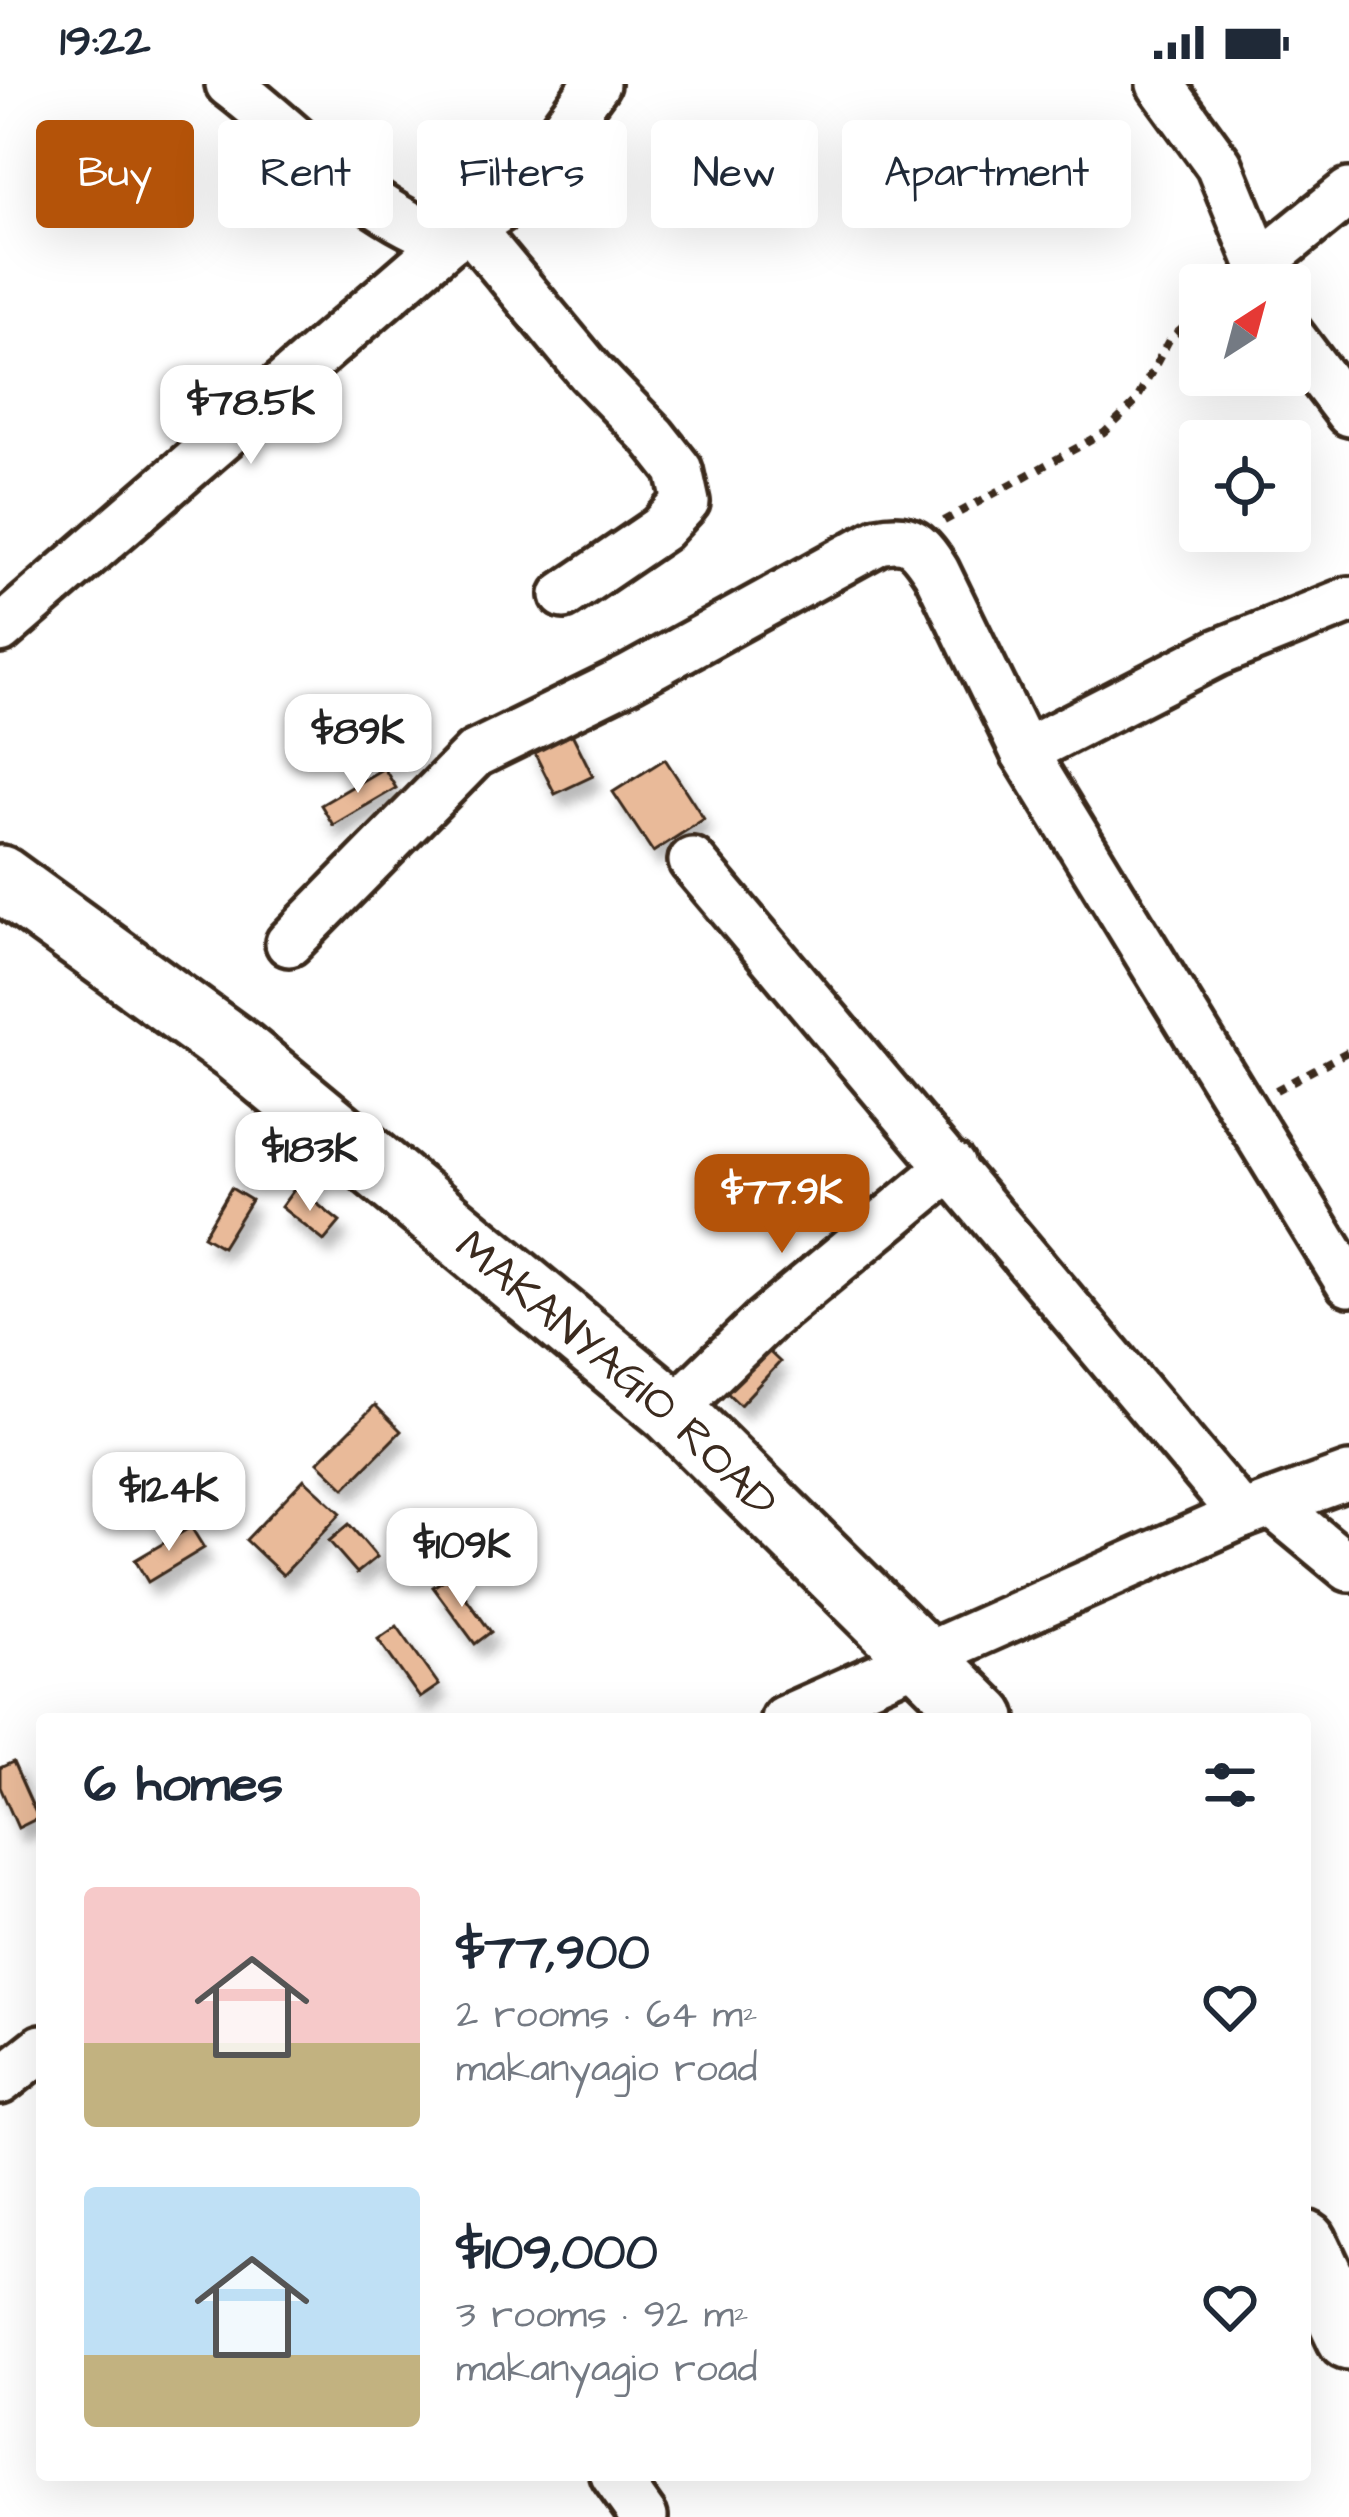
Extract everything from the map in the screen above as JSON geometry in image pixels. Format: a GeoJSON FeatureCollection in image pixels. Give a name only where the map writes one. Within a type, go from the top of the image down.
{"type":"FeatureCollection","features":[{"type":"Feature","properties":{"kind":"street"},"geometry":{"type":"LineString","coordinates":[[230,84],[421,232],[461,236],[653,436],[687,487],[686,502],[661,529],[564,595]]}},
{"type":"Feature","properties":{"kind":"street"},"geometry":{"type":"LineString","coordinates":[[0,630],[461,236],[509,203],[596,84]]}},
{"type":"Feature","properties":{"kind":"street"},"geometry":{"type":"LineString","coordinates":[[1160,84],[1219,165],[1260,264]]}},
{"type":"Feature","properties":{"kind":"street"},"geometry":{"type":"LineString","coordinates":[[1275,264],[1349,192]]}},
{"type":"Feature","properties":{"kind":"street"},"geometry":{"type":"LineString","coordinates":[[1311,363],[1349,413]]}},
{"type":"Feature","properties":{"kind":"street"},"geometry":{"type":"LineString","coordinates":[[289,943],[475,754],[630,678],[879,541],[911,539],[935,571],[1024,752],[1349,1283]]}},
{"type":"Feature","properties":{"kind":"street"},"geometry":{"type":"LineString","coordinates":[[1024,752],[1217,653],[1349,600]]}},
{"type":"Feature","properties":{"kind":"street"},"geometry":{"type":"LineString","coordinates":[[692,861],[952,1166],[1257,1509],[1349,1568]]}},
{"type":"Feature","properties":{"kind":"street","name":"MAKANYAGIO ROAD"},"geometry":{"type":"LineString","coordinates":[[0,878],[238,1051],[672,1411],[977,1713]]}},
{"type":"Feature","properties":{"kind":"street"},"geometry":{"type":"LineString","coordinates":[[672,1411],[766,1320],[952,1166]]}},
{"type":"Feature","properties":{"kind":"street"},"geometry":{"type":"LineString","coordinates":[[797,1713],[920,1654],[1257,1509],[1349,1476]]}},
{"type":"Feature","properties":{"kind":"street"},"geometry":{"type":"LineString","coordinates":[[0,2081],[36,2053]]}},
{"type":"Feature","properties":{"kind":"street"},"geometry":{"type":"LineString","coordinates":[[1311,2256],[1349,2337]]}},
{"type":"Feature","properties":{"kind":"street"},"geometry":{"type":"LineString","coordinates":[[618,2481],[644,2517]]}},
{"type":"Feature","properties":{"kind":"path"},"geometry":{"type":"LineString","coordinates":[[911,539],[1103,433],[1135,403],[1169,340],[1179,331]]}},
{"type":"Feature","properties":{"kind":"path"},"geometry":{"type":"LineString","coordinates":[[1243,1108],[1349,1051]]}},
{"type":"Feature","properties":{"kind":"building"},"geometry":{"type":"Polygon","coordinates":[[[568,726],[593,776],[555,794],[530,744],[568,726]]]}},
{"type":"Feature","properties":{"kind":"building"},"geometry":{"type":"Polygon","coordinates":[[[665,759],[704,819],[653,852],[613,792],[665,759]]]}},
{"type":"Feature","properties":{"kind":"building"},"geometry":{"type":"Polygon","coordinates":[[[384,768],[396,788],[333,825],[321,805],[384,768]]]}},
{"type":"Feature","properties":{"kind":"building"},"geometry":{"type":"Polygon","coordinates":[[[296,1187],[340,1222],[324,1241],[281,1207],[296,1187]]]}},
{"type":"Feature","properties":{"kind":"building"},"geometry":{"type":"Polygon","coordinates":[[[231,1188],[251,1200],[222,1247],[203,1236],[231,1188]]]}},
{"type":"Feature","properties":{"kind":"building"},"geometry":{"type":"Polygon","coordinates":[[[760,1343],[780,1362],[740,1405],[720,1386],[760,1343]]]}},
{"type":"Feature","properties":{"kind":"building"},"geometry":{"type":"Polygon","coordinates":[[[375,1405],[401,1431],[345,1488],[318,1462],[375,1405]]]}},
{"type":"Feature","properties":{"kind":"building"},"geometry":{"type":"Polygon","coordinates":[[[304,1479],[341,1513],[283,1575],[246,1540],[304,1479]]]}},
{"type":"Feature","properties":{"kind":"building"},"geometry":{"type":"Polygon","coordinates":[[[349,1524],[377,1557],[357,1573],[329,1541],[349,1524]]]}},
{"type":"Feature","properties":{"kind":"building"},"geometry":{"type":"Polygon","coordinates":[[[191,1527],[204,1548],[148,1582],[135,1560],[191,1527]]]}},
{"type":"Feature","properties":{"kind":"building"},"geometry":{"type":"Polygon","coordinates":[[[450,1576],[491,1632],[475,1644],[433,1587],[450,1576]]]}},
{"type":"Feature","properties":{"kind":"building"},"geometry":{"type":"Polygon","coordinates":[[[397,1626],[439,1685],[420,1698],[378,1639],[397,1626]]]}},
{"type":"Feature","properties":{"kind":"building"},"geometry":{"type":"Polygon","coordinates":[[[13,1762],[36,1814],[36,1819],[18,1828],[0,1787],[0,1768],[13,1762]]]}}]}
